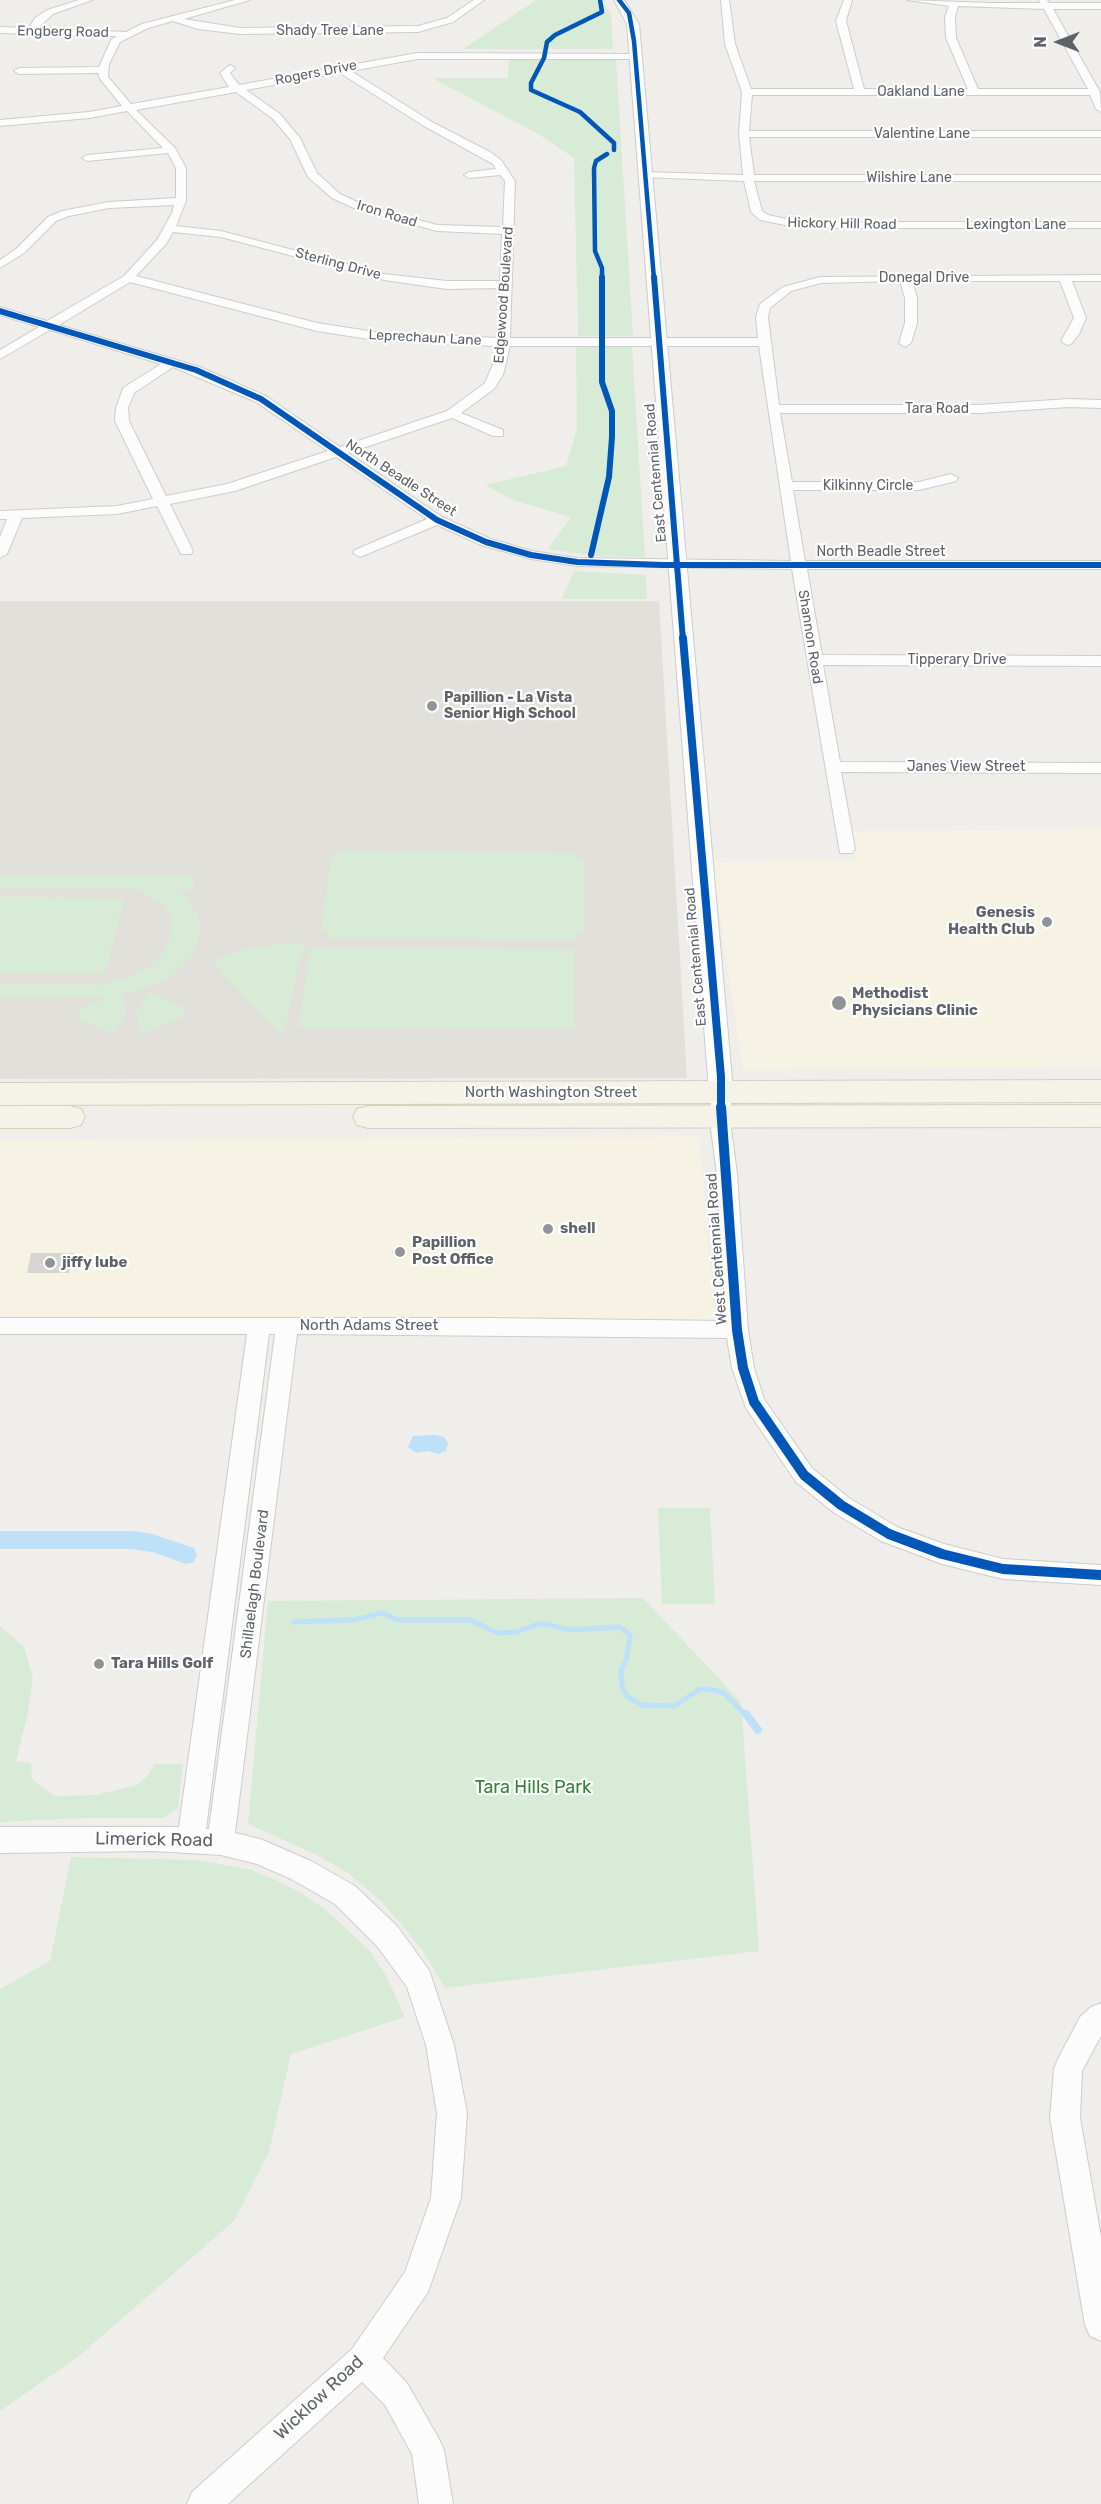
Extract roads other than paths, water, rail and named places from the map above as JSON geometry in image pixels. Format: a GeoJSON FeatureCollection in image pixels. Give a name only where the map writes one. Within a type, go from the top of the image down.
{"type":"FeatureCollection","features":[{"type":"Feature","properties":{"kind":"main road","name":"North Washington Street"},"geometry":{"type":"LineString","coordinates":[[0,1117],[722,1104],[1101,1091]]}},
{"type":"Feature","properties":{"kind":"main road","name":"North Washington Street"},"geometry":{"type":"LineString","coordinates":[[0,1094],[722,1104],[1101,1116]]}},
{"type":"Feature","properties":{"kind":"street"},"geometry":{"type":"LineString","coordinates":[[32,30],[38,20],[50,12],[88,0]]}},
{"type":"Feature","properties":{"kind":"street"},"geometry":{"type":"LineString","coordinates":[[0,355],[128,278],[147,260],[172,229],[183,188],[181,168],[171,150],[107,84],[103,70],[116,40],[125,34],[175,18],[246,0]]}},
{"type":"Feature","properties":{"kind":"street","name":"Shady Tree Lane"},"geometry":{"type":"LineString","coordinates":[[175,18],[198,26],[240,31],[410,30],[442,23],[480,0]]}},
{"type":"Feature","properties":{"kind":"street","name":"East Centennial Road"},"geometry":{"type":"LineString","coordinates":[[619,0],[633,24],[692,763],[722,1104]]}},
{"type":"Feature","properties":{"kind":"street","name":"Hickory Hill Road"},"geometry":{"type":"LineString","coordinates":[[725,0],[730,44],[747,92],[744,134],[749,178],[757,212],[764,218],[780,223],[931,226]]}},
{"type":"Feature","properties":{"kind":"street"},"geometry":{"type":"LineString","coordinates":[[849,0],[841,21],[860,92]]}},
{"type":"Feature","properties":{"kind":"street"},"geometry":{"type":"LineString","coordinates":[[911,0],[954,4],[1045,3],[1101,6]]}},
{"type":"Feature","properties":{"kind":"street"},"geometry":{"type":"LineString","coordinates":[[1045,3],[1095,92],[1101,109]]}},
{"type":"Feature","properties":{"kind":"street"},"geometry":{"type":"LineString","coordinates":[[954,4],[950,18],[951,38],[974,92]]}},
{"type":"Feature","properties":{"kind":"street","name":"Engberg Road"},"geometry":{"type":"LineString","coordinates":[[0,30],[125,34]]}},
{"type":"Feature","properties":{"kind":"street","name":"Rogers Drive"},"geometry":{"type":"LineString","coordinates":[[0,123],[65,118],[417,56],[635,56]]}},
{"type":"Feature","properties":{"kind":"street"},"geometry":{"type":"LineString","coordinates":[[230,68],[225,77],[236,89]]}},
{"type":"Feature","properties":{"kind":"street"},"geometry":{"type":"LineString","coordinates":[[341,69],[428,124],[486,154],[503,171]]}},
{"type":"Feature","properties":{"kind":"street"},"geometry":{"type":"LineString","coordinates":[[19,70],[103,70]]}},
{"type":"Feature","properties":{"kind":"street","name":"Iron Road"},"geometry":{"type":"LineString","coordinates":[[236,89],[276,116],[295,138],[312,175],[336,196],[387,216],[437,228],[507,231]]}},
{"type":"Feature","properties":{"kind":"street","name":"Oakland Lane"},"geometry":{"type":"LineString","coordinates":[[747,92],[1095,92]]}},
{"type":"Feature","properties":{"kind":"street","name":"Valentine Lane"},"geometry":{"type":"LineString","coordinates":[[744,134],[1101,134]]}},
{"type":"Feature","properties":{"kind":"street"},"geometry":{"type":"LineString","coordinates":[[87,158],[171,150]]}},
{"type":"Feature","properties":{"kind":"street"},"geometry":{"type":"LineString","coordinates":[[469,175],[503,171]]}},
{"type":"Feature","properties":{"kind":"street","name":"Edgewood Boulevard"},"geometry":{"type":"LineString","coordinates":[[0,515],[117,510],[230,488],[452,414],[481,395],[498,375],[504,342],[510,181],[503,171]]}},
{"type":"Feature","properties":{"kind":"street","name":"Wilshire Lane"},"geometry":{"type":"LineString","coordinates":[[646,178],[1101,178]]}},
{"type":"Feature","properties":{"kind":"street"},"geometry":{"type":"LineString","coordinates":[[0,265],[20,251],[52,219],[66,213],[109,205],[181,201]]}},
{"type":"Feature","properties":{"kind":"street","name":"Lexington Lane"},"geometry":{"type":"LineString","coordinates":[[931,226],[1101,225]]}},
{"type":"Feature","properties":{"kind":"street","name":"Sterling Drive"},"geometry":{"type":"LineString","coordinates":[[172,229],[221,234],[384,277],[447,285],[506,284]]}},
{"type":"Feature","properties":{"kind":"street","name":"Leprechaun Lane"},"geometry":{"type":"LineString","coordinates":[[128,278],[317,327],[375,336],[504,342],[765,342]]}},
{"type":"Feature","properties":{"kind":"street","name":"Donegal Drive"},"geometry":{"type":"LineString","coordinates":[[762,317],[764,308],[773,298],[802,284],[849,278],[1101,278]]}},
{"type":"Feature","properties":{"kind":"street"},"geometry":{"type":"LineString","coordinates":[[905,278],[911,298],[911,323],[905,344]]}},
{"type":"Feature","properties":{"kind":"street"},"geometry":{"type":"LineString","coordinates":[[1065,278],[1080,318],[1075,332],[1067,341]]}},
{"type":"Feature","properties":{"kind":"street","name":"North Beadle Street"},"geometry":{"type":"LineString","coordinates":[[0,311],[172,362],[261,399],[437,520],[486,542],[531,555],[577,562],[678,566],[1101,565]]}},
{"type":"Feature","properties":{"kind":"street","name":"Shannon Road"},"geometry":{"type":"LineString","coordinates":[[762,317],[785,486],[846,849]]}},
{"type":"Feature","properties":{"kind":"street"},"geometry":{"type":"LineString","coordinates":[[367,348],[375,336]]}},
{"type":"Feature","properties":{"kind":"street"},"geometry":{"type":"LineString","coordinates":[[172,362],[128,391],[122,408],[122,421],[186,551]]}},
{"type":"Feature","properties":{"kind":"street","name":"Tara Road"},"geometry":{"type":"LineString","coordinates":[[773,409],[979,409],[1069,403],[1101,404]]}},
{"type":"Feature","properties":{"kind":"street"},"geometry":{"type":"LineString","coordinates":[[452,414],[498,432]]}},
{"type":"Feature","properties":{"kind":"street","name":"Kilkinny Circle"},"geometry":{"type":"LineString","coordinates":[[785,486],[920,486],[951,478]]}},
{"type":"Feature","properties":{"kind":"street"},"geometry":{"type":"LineString","coordinates":[[0,554],[16,515]]}},
{"type":"Feature","properties":{"kind":"street"},"geometry":{"type":"LineString","coordinates":[[360,553],[437,520]]}},
{"type":"Feature","properties":{"kind":"street","name":"Tipperary Drive"},"geometry":{"type":"LineString","coordinates":[[814,660],[1101,661]]}},
{"type":"Feature","properties":{"kind":"street","name":"Janes View Street"},"geometry":{"type":"LineString","coordinates":[[832,767],[1101,768]]}},
{"type":"Feature","properties":{"kind":"street","name":"West Centennial Road"},"geometry":{"type":"LineString","coordinates":[[722,1104],[721,1129],[727,1174],[737,1330],[743,1368],[754,1402],[804,1475],[841,1505],[888,1534],[942,1554],[1003,1569],[1101,1575]]}},
{"type":"Feature","properties":{"kind":"street","name":"North Adams Street"},"geometry":{"type":"LineString","coordinates":[[0,1326],[737,1330]]}},
{"type":"Feature","properties":{"kind":"street","name":"Shillaelagh Boulevard"},"geometry":{"type":"LineString","coordinates":[[191,1839],[259,1326]]}},
{"type":"Feature","properties":{"kind":"street","name":"Shillaelagh Boulevard"},"geometry":{"type":"LineString","coordinates":[[221,1842],[287,1326]]}},
{"type":"Feature","properties":{"kind":"street","name":"Limerick Road"},"geometry":{"type":"LineString","coordinates":[[0,1840],[191,1839],[221,1842],[260,1852],[301,1870],[345,1895],[387,1936]]}},
{"type":"Feature","properties":{"kind":"street","name":"Wicklow Road"},"geometry":{"type":"LineString","coordinates":[[204,2504],[363,2360],[417,2281],[446,2198],[452,2113],[440,2045],[419,1980],[387,1936]]}},
{"type":"Feature","properties":{"kind":"street"},"geometry":{"type":"LineString","coordinates":[[1101,2017],[1090,2027],[1068,2069],[1065,2118],[1101,2325]]}},
{"type":"Feature","properties":{"kind":"street"},"geometry":{"type":"LineString","coordinates":[[363,2360],[396,2394],[428,2450],[436,2504]]}},
{"type":"Feature","properties":{"kind":"water"},"geometry":{"type":"Polygon","coordinates":[[[413,1436],[444,1437],[448,1443],[446,1451],[438,1454],[429,1451],[416,1453],[408,1447],[413,1436]]]}},
{"type":"Feature","properties":{"kind":"waterway"},"geometry":{"type":"LineString","coordinates":[[0,1540],[131,1540],[152,1543],[186,1555]]}},
{"type":"Feature","properties":{"kind":"waterway"},"geometry":{"type":"LineString","coordinates":[[294,1622],[353,1620],[382,1613],[398,1620],[470,1620],[498,1633],[516,1632],[541,1623],[571,1630],[620,1627],[630,1635],[627,1657],[621,1671],[622,1686],[627,1696],[642,1705],[674,1706],[700,1689],[714,1690],[724,1693],[747,1716]]}},
{"type":"Feature","properties":{"kind":"waterway"},"geometry":{"type":"LineString","coordinates":[[746,1714],[758,1730]]}},
{"type":"Feature","properties":{"kind":"place","name":"Papillion - La Vista Senior High School"},"geometry":{"type":"Point","coordinates":[432,706]}},
{"type":"Feature","properties":{"kind":"place","name":"Genesis Health Club"},"geometry":{"type":"Point","coordinates":[1047,922]}},
{"type":"Feature","properties":{"kind":"place","name":"Methodist Physicians Clinic"},"geometry":{"type":"Point","coordinates":[839,1003]}},
{"type":"Feature","properties":{"kind":"place","name":"shell"},"geometry":{"type":"Point","coordinates":[548,1229]}},
{"type":"Feature","properties":{"kind":"place","name":"Papillion Post Office"},"geometry":{"type":"Point","coordinates":[400,1252]}},
{"type":"Feature","properties":{"kind":"place","name":"jiffy lube"},"geometry":{"type":"Point","coordinates":[50,1263]}},
{"type":"Feature","properties":{"kind":"place","name":"Tara Hills Golf"},"geometry":{"type":"Point","coordinates":[99,1664]}},
{"type":"Feature","properties":{"kind":"park label","name":"Tara Hills Park"},"geometry":{"type":"Point","coordinates":[533,1788]}}]}
